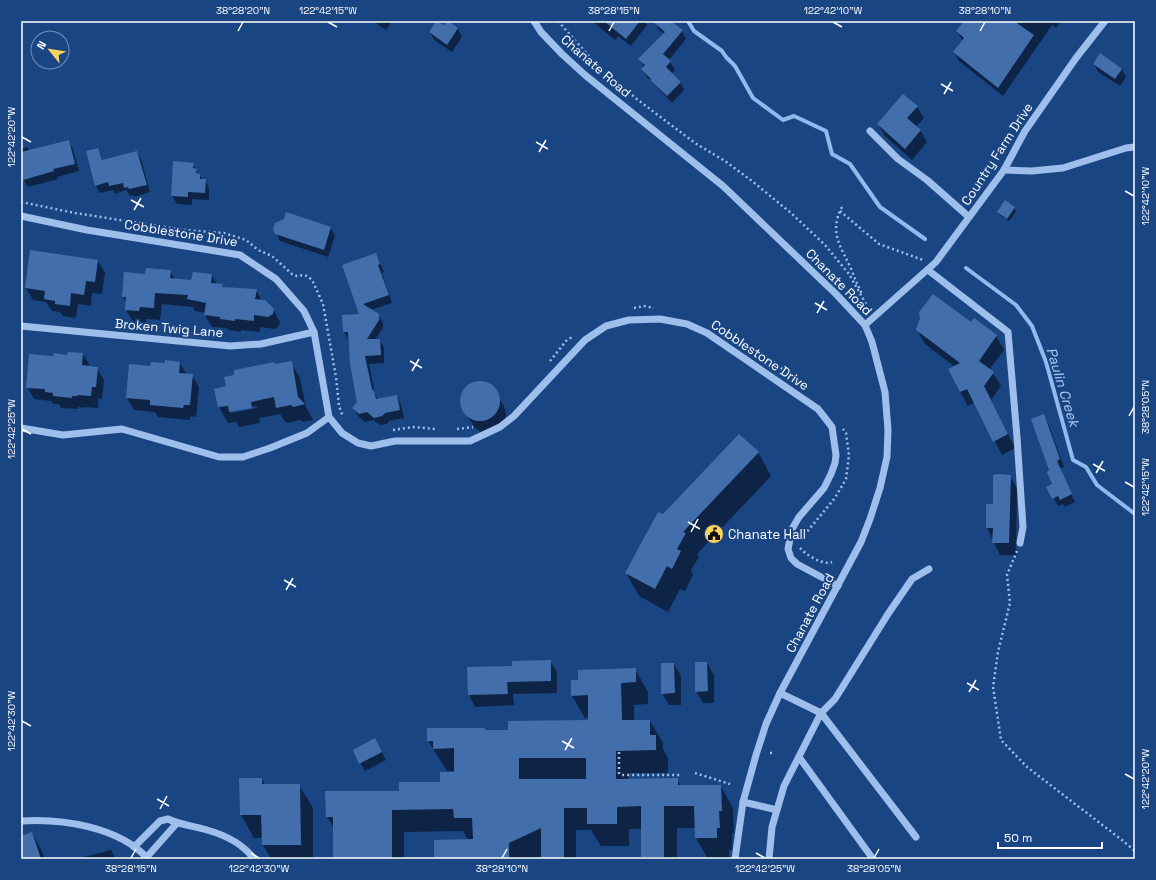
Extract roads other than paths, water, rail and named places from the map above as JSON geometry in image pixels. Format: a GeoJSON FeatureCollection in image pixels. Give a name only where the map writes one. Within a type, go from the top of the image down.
{"type":"FeatureCollection","features":[{"type":"Feature","properties":{"kind":"street","name":"Chanate Road"},"geometry":{"type":"LineString","coordinates":[[534,21],[541,32],[585,75],[723,186],[836,294],[865,325],[872,342],[885,392],[888,430],[887,457],[880,488],[861,542],[780,693],[766,724],[743,802],[735,859]]}},
{"type":"Feature","properties":{"kind":"street","name":"Country Farm Drive"},"geometry":{"type":"LineString","coordinates":[[865,325],[936,262],[1004,170],[1025,131],[1076,58],[1105,21]]}},
{"type":"Feature","properties":{"kind":"street"},"geometry":{"type":"LineString","coordinates":[[870,131],[898,159],[927,180],[969,217]]}},
{"type":"Feature","properties":{"kind":"street"},"geometry":{"type":"LineString","coordinates":[[1004,170],[1032,171],[1063,168],[1126,148],[1135,147]]}},
{"type":"Feature","properties":{"kind":"street","name":"Cobblestone Drive"},"geometry":{"type":"LineString","coordinates":[[21,216],[87,230],[240,255],[276,278],[304,311],[314,332],[329,417],[342,433],[358,443],[371,446],[395,441],[470,441],[500,427],[514,416],[585,340],[606,326],[629,320],[660,319],[687,324],[707,333],[812,404],[818,409],[832,427],[836,455],[835,463],[824,488],[799,517],[792,529],[788,549],[791,558],[797,564],[838,586]]}},
{"type":"Feature","properties":{"kind":"street"},"geometry":{"type":"LineString","coordinates":[[928,270],[1008,332],[1023,527],[1020,543]]}},
{"type":"Feature","properties":{"kind":"street","name":"Broken Twig Lane"},"geometry":{"type":"LineString","coordinates":[[21,326],[230,346],[260,344],[314,332]]}},
{"type":"Feature","properties":{"kind":"street"},"geometry":{"type":"LineString","coordinates":[[21,428],[63,436],[122,428],[219,456],[243,457],[307,433],[329,417]]}},
{"type":"Feature","properties":{"kind":"street"},"geometry":{"type":"LineString","coordinates":[[769,859],[772,827],[784,786],[821,713],[835,699],[888,614],[912,579],[929,569]]}},
{"type":"Feature","properties":{"kind":"street"},"geometry":{"type":"LineString","coordinates":[[780,693],[821,713],[916,837]]}},
{"type":"Feature","properties":{"kind":"street"},"geometry":{"type":"LineString","coordinates":[[798,757],[873,859]]}},
{"type":"Feature","properties":{"kind":"street"},"geometry":{"type":"LineString","coordinates":[[743,802],[777,810]]}},
{"type":"Feature","properties":{"kind":"street"},"geometry":{"type":"LineString","coordinates":[[134,847],[160,821],[168,819],[177,823],[222,835],[238,844],[250,853],[254,859]]}},
{"type":"Feature","properties":{"kind":"street"},"geometry":{"type":"LineString","coordinates":[[21,821],[40,820],[70,823],[102,831],[129,843],[147,858],[177,823]]}},
{"type":"Feature","properties":{"kind":"waterway","name":"Paulin Creek"},"geometry":{"type":"LineString","coordinates":[[688,21],[694,31],[722,51],[735,66],[753,98],[783,120],[794,116],[826,131],[832,154],[850,164],[880,207],[925,239]]}},
{"type":"Feature","properties":{"kind":"waterway","name":"Paulin Creek"},"geometry":{"type":"LineString","coordinates":[[966,268],[1016,305],[1032,326],[1046,362],[1073,460],[1086,467],[1097,485],[1135,514]]}},
{"type":"Feature","properties":{"kind":"place","name":"Chanate Hall"},"geometry":{"type":"Point","coordinates":[714,534]}}]}
